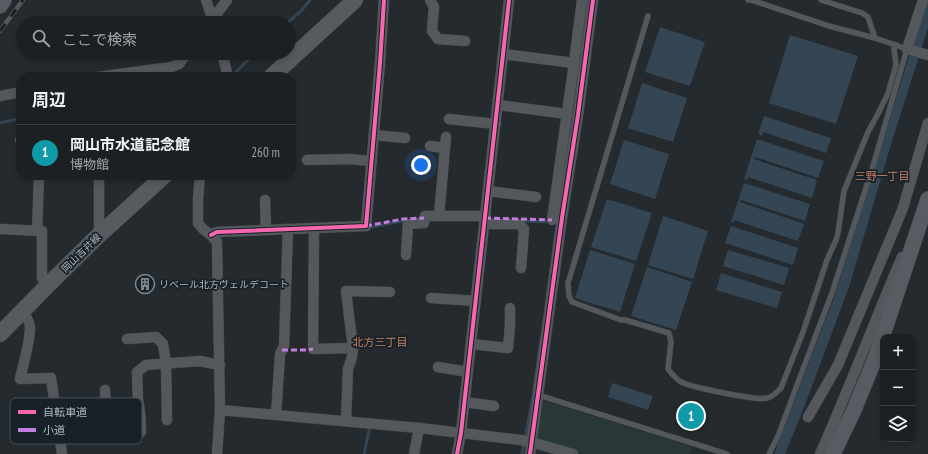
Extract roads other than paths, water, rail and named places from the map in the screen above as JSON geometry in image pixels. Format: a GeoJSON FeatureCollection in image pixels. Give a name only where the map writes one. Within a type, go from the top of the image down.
{"type":"FeatureCollection","features":[{"type":"Feature","properties":{"kind":"main road"},"geometry":{"type":"LineString","coordinates":[[296,54],[355,0]]}},
{"type":"Feature","properties":{"kind":"main road"},"geometry":{"type":"LineString","coordinates":[[276,72],[290,60]]}},
{"type":"Feature","properties":{"kind":"main road","name":"岡山吉井線"},"geometry":{"type":"LineString","coordinates":[[0,334],[99,235],[159,180]]}},
{"type":"Feature","properties":{"kind":"street"},"geometry":{"type":"LineString","coordinates":[[0,6],[4,0]]}},
{"type":"Feature","properties":{"kind":"street"},"geometry":{"type":"LineString","coordinates":[[206,0],[210,16]]}},
{"type":"Feature","properties":{"kind":"street"},"geometry":{"type":"LineString","coordinates":[[216,16],[227,0]]}},
{"type":"Feature","properties":{"kind":"street"},"geometry":{"type":"LineString","coordinates":[[211,235],[217,232],[314,230],[366,226],[384,0]]}},
{"type":"Feature","properties":{"kind":"street"},"geometry":{"type":"LineString","coordinates":[[430,0],[434,7],[432,31],[438,39],[465,41]]}},
{"type":"Feature","properties":{"kind":"street"},"geometry":{"type":"LineString","coordinates":[[457,454],[461,436],[509,0]]}},
{"type":"Feature","properties":{"kind":"street"},"geometry":{"type":"LineString","coordinates":[[530,454],[527,441],[538,395],[560,197],[567,114],[582,0]]}},
{"type":"Feature","properties":{"kind":"street"},"geometry":{"type":"LineString","coordinates":[[552,220],[560,197],[578,115],[593,0]]}},
{"type":"Feature","properties":{"kind":"street"},"geometry":{"type":"LineString","coordinates":[[923,0],[908,49],[924,54]]}},
{"type":"Feature","properties":{"kind":"street"},"geometry":{"type":"LineString","coordinates":[[503,54],[574,63]]}},
{"type":"Feature","properties":{"kind":"street"},"geometry":{"type":"LineString","coordinates":[[132,72],[172,66],[179,64],[182,60]]}},
{"type":"Feature","properties":{"kind":"street"},"geometry":{"type":"LineString","coordinates":[[224,60],[227,72]]}},
{"type":"Feature","properties":{"kind":"street"},"geometry":{"type":"LineString","coordinates":[[0,96],[16,93]]}},
{"type":"Feature","properties":{"kind":"street"},"geometry":{"type":"LineString","coordinates":[[498,105],[567,114]]}},
{"type":"Feature","properties":{"kind":"street"},"geometry":{"type":"LineString","coordinates":[[449,119],[496,124]]}},
{"type":"Feature","properties":{"kind":"street"},"geometry":{"type":"LineString","coordinates":[[808,418],[838,365],[900,215],[928,123]]}},
{"type":"Feature","properties":{"kind":"street"},"geometry":{"type":"LineString","coordinates":[[374,135],[405,138]]}},
{"type":"Feature","properties":{"kind":"street"},"geometry":{"type":"LineString","coordinates":[[430,146],[445,143],[439,216]]}},
{"type":"Feature","properties":{"kind":"street"},"geometry":{"type":"LineString","coordinates":[[307,160],[348,159],[372,162]]}},
{"type":"Feature","properties":{"kind":"street"},"geometry":{"type":"LineString","coordinates":[[37,231],[39,180]]}},
{"type":"Feature","properties":{"kind":"street"},"geometry":{"type":"LineString","coordinates":[[98,180],[99,235]]}},
{"type":"Feature","properties":{"kind":"street"},"geometry":{"type":"LineString","coordinates":[[200,180],[198,223],[217,242],[220,410],[216,454]]}},
{"type":"Feature","properties":{"kind":"street"},"geometry":{"type":"LineString","coordinates":[[488,191],[536,197]]}},
{"type":"Feature","properties":{"kind":"street"},"geometry":{"type":"LineString","coordinates":[[833,454],[854,410],[876,356],[928,199]]}},
{"type":"Feature","properties":{"kind":"street"},"geometry":{"type":"LineString","coordinates":[[265,200],[266,230]]}},
{"type":"Feature","properties":{"kind":"street"},"geometry":{"type":"LineString","coordinates":[[406,256],[408,224],[424,223],[424,216],[485,220],[519,224],[524,229],[521,268]]}},
{"type":"Feature","properties":{"kind":"street"},"geometry":{"type":"LineString","coordinates":[[0,229],[42,232],[42,278],[48,285]]}},
{"type":"Feature","properties":{"kind":"street"},"geometry":{"type":"LineString","coordinates":[[314,230],[313,349],[353,348]]}},
{"type":"Feature","properties":{"kind":"street"},"geometry":{"type":"LineString","coordinates":[[276,414],[280,354],[284,346],[288,231]]}},
{"type":"Feature","properties":{"kind":"street"},"geometry":{"type":"LineString","coordinates":[[820,454],[839,412],[905,250],[912,247]]}},
{"type":"Feature","properties":{"kind":"street"},"geometry":{"type":"LineString","coordinates":[[346,421],[348,369],[353,348],[346,291],[390,292]]}},
{"type":"Feature","properties":{"kind":"street"},"geometry":{"type":"LineString","coordinates":[[431,298],[476,301]]}},
{"type":"Feature","properties":{"kind":"street"},"geometry":{"type":"LineString","coordinates":[[471,344],[508,348],[510,308]]}},
{"type":"Feature","properties":{"kind":"street"},"geometry":{"type":"LineString","coordinates":[[23,310],[28,318],[30,327],[20,379],[51,378],[54,398]]}},
{"type":"Feature","properties":{"kind":"street"},"geometry":{"type":"LineString","coordinates":[[127,339],[156,337],[163,344],[166,363],[167,420]]}},
{"type":"Feature","properties":{"kind":"street"},"geometry":{"type":"LineString","coordinates":[[138,398],[138,372],[146,365],[200,361],[220,365]]}},
{"type":"Feature","properties":{"kind":"street"},"geometry":{"type":"LineString","coordinates":[[438,367],[468,372]]}},
{"type":"Feature","properties":{"kind":"street"},"geometry":{"type":"LineString","coordinates":[[105,390],[106,398]]}},
{"type":"Feature","properties":{"kind":"street"},"geometry":{"type":"LineString","coordinates":[[464,402],[494,406]]}},
{"type":"Feature","properties":{"kind":"street"},"geometry":{"type":"LineString","coordinates":[[220,410],[346,421],[461,436],[527,441],[572,454]]}},
{"type":"Feature","properties":{"kind":"street"},"geometry":{"type":"LineString","coordinates":[[414,454],[419,430]]}},
{"type":"Feature","properties":{"kind":"street"},"geometry":{"type":"LineString","coordinates":[[61,444],[62,454]]}},
{"type":"Feature","properties":{"kind":"lane"},"geometry":{"type":"LineString","coordinates":[[748,0],[908,49],[873,166],[832,293],[778,436],[769,454]]}},
{"type":"Feature","properties":{"kind":"lane"},"geometry":{"type":"LineString","coordinates":[[820,0],[862,13],[868,17],[875,38]]}},
{"type":"Feature","properties":{"kind":"lane"},"geometry":{"type":"LineString","coordinates":[[648,16],[568,283],[569,296],[572,302],[621,320],[669,333],[671,342],[668,370],[680,382],[756,398],[765,399],[771,397],[781,388],[803,332],[827,260],[836,240],[844,191],[868,132],[888,93],[896,65],[894,49],[896,45]]}},
{"type":"Feature","properties":{"kind":"lane"},"geometry":{"type":"LineString","coordinates":[[538,395],[727,454]]}},
{"type":"Feature","properties":{"kind":"water"},"geometry":{"type":"Polygon","coordinates":[[[928,0],[928,28],[892,141],[849,287],[785,454],[774,454],[835,295],[928,0]]]}},
{"type":"Feature","properties":{"kind":"water"},"geometry":{"type":"Polygon","coordinates":[[[660,27],[705,42],[690,86],[645,72],[660,27]]]}},
{"type":"Feature","properties":{"kind":"water"},"geometry":{"type":"Polygon","coordinates":[[[790,35],[858,56],[836,124],[769,103],[790,35]]]}},
{"type":"Feature","properties":{"kind":"water"},"geometry":{"type":"Polygon","coordinates":[[[642,83],[687,98],[673,142],[628,128],[642,83]]]}},
{"type":"Feature","properties":{"kind":"water"},"geometry":{"type":"Polygon","coordinates":[[[764,116],[831,138],[826,153],[763,132],[762,136],[758,134],[764,116]]]}},
{"type":"Feature","properties":{"kind":"water"},"geometry":{"type":"Polygon","coordinates":[[[757,139],[824,161],[818,178],[755,157],[754,159],[817,180],[812,198],[748,177],[747,180],[744,179],[757,139]]]}},
{"type":"Feature","properties":{"kind":"water"},"geometry":{"type":"Polygon","coordinates":[[[624,140],[669,154],[655,199],[610,184],[624,140]]]}},
{"type":"Feature","properties":{"kind":"water"},"geometry":{"type":"Polygon","coordinates":[[[744,183],[810,204],[805,221],[741,200],[740,202],[804,224],[798,241],[734,220],[733,223],[731,222],[744,183]]]}},
{"type":"Feature","properties":{"kind":"water"},"geometry":{"type":"Polygon","coordinates":[[[607,199],[652,213],[636,261],[591,247],[607,199]]]}},
{"type":"Feature","properties":{"kind":"water"},"geometry":{"type":"Polygon","coordinates":[[[663,216],[708,231],[693,279],[648,265],[663,216]]]}},
{"type":"Feature","properties":{"kind":"water"},"geometry":{"type":"Polygon","coordinates":[[[731,226],[798,248],[793,265],[725,243],[731,226]]]}},
{"type":"Feature","properties":{"kind":"water"},"geometry":{"type":"Polygon","coordinates":[[[590,250],[635,264],[620,312],[575,298],[590,250]]]}},
{"type":"Feature","properties":{"kind":"water"},"geometry":{"type":"Polygon","coordinates":[[[728,250],[789,268],[784,285],[723,266],[728,250]]]}},
{"type":"Feature","properties":{"kind":"water"},"geometry":{"type":"Polygon","coordinates":[[[647,267],[692,282],[676,330],[631,316],[647,267]]]}},
{"type":"Feature","properties":{"kind":"water"},"geometry":{"type":"Polygon","coordinates":[[[721,273],[782,292],[777,308],[716,290],[721,273]]]}},
{"type":"Feature","properties":{"kind":"water"},"geometry":{"type":"Polygon","coordinates":[[[612,383],[653,396],[648,410],[608,397],[612,383]]]}},
{"type":"Feature","properties":{"kind":"waterway"},"geometry":{"type":"LineString","coordinates":[[295,16],[310,0]]}},
{"type":"Feature","properties":{"kind":"waterway"},"geometry":{"type":"LineString","coordinates":[[562,188],[588,0]]}},
{"type":"Feature","properties":{"kind":"waterway"},"geometry":{"type":"LineString","coordinates":[[236,72],[248,60]]}},
{"type":"Feature","properties":{"kind":"waterway"},"geometry":{"type":"LineString","coordinates":[[0,123],[16,119]]}},
{"type":"Feature","properties":{"kind":"waterway"},"geometry":{"type":"LineString","coordinates":[[367,228],[407,220]]}},
{"type":"Feature","properties":{"kind":"waterway"},"geometry":{"type":"LineString","coordinates":[[521,221],[551,222]]}},
{"type":"Feature","properties":{"kind":"waterway"},"geometry":{"type":"LineString","coordinates":[[522,454],[533,396],[541,339]]}},
{"type":"Feature","properties":{"kind":"waterway"},"geometry":{"type":"LineString","coordinates":[[364,454],[371,426]]}},
{"type":"Feature","properties":{"kind":"railway"},"geometry":{"type":"LineString","coordinates":[[0,31],[23,0]]}},
{"type":"Feature","properties":{"kind":"place","name":"リベール北方ヴェルデコート"},"geometry":{"type":"Point","coordinates":[145,284]}},
{"type":"Feature","properties":{"kind":"place","name":"岡山市水道記念館"},"geometry":{"type":"Point","coordinates":[691,416]}},
{"type":"Feature","properties":{"kind":"district","name":"三野一丁目"},"geometry":{"type":"Point","coordinates":[882,176]}},
{"type":"Feature","properties":{"kind":"district","name":"北方三丁目"},"geometry":{"type":"Point","coordinates":[380,342]}}]}
